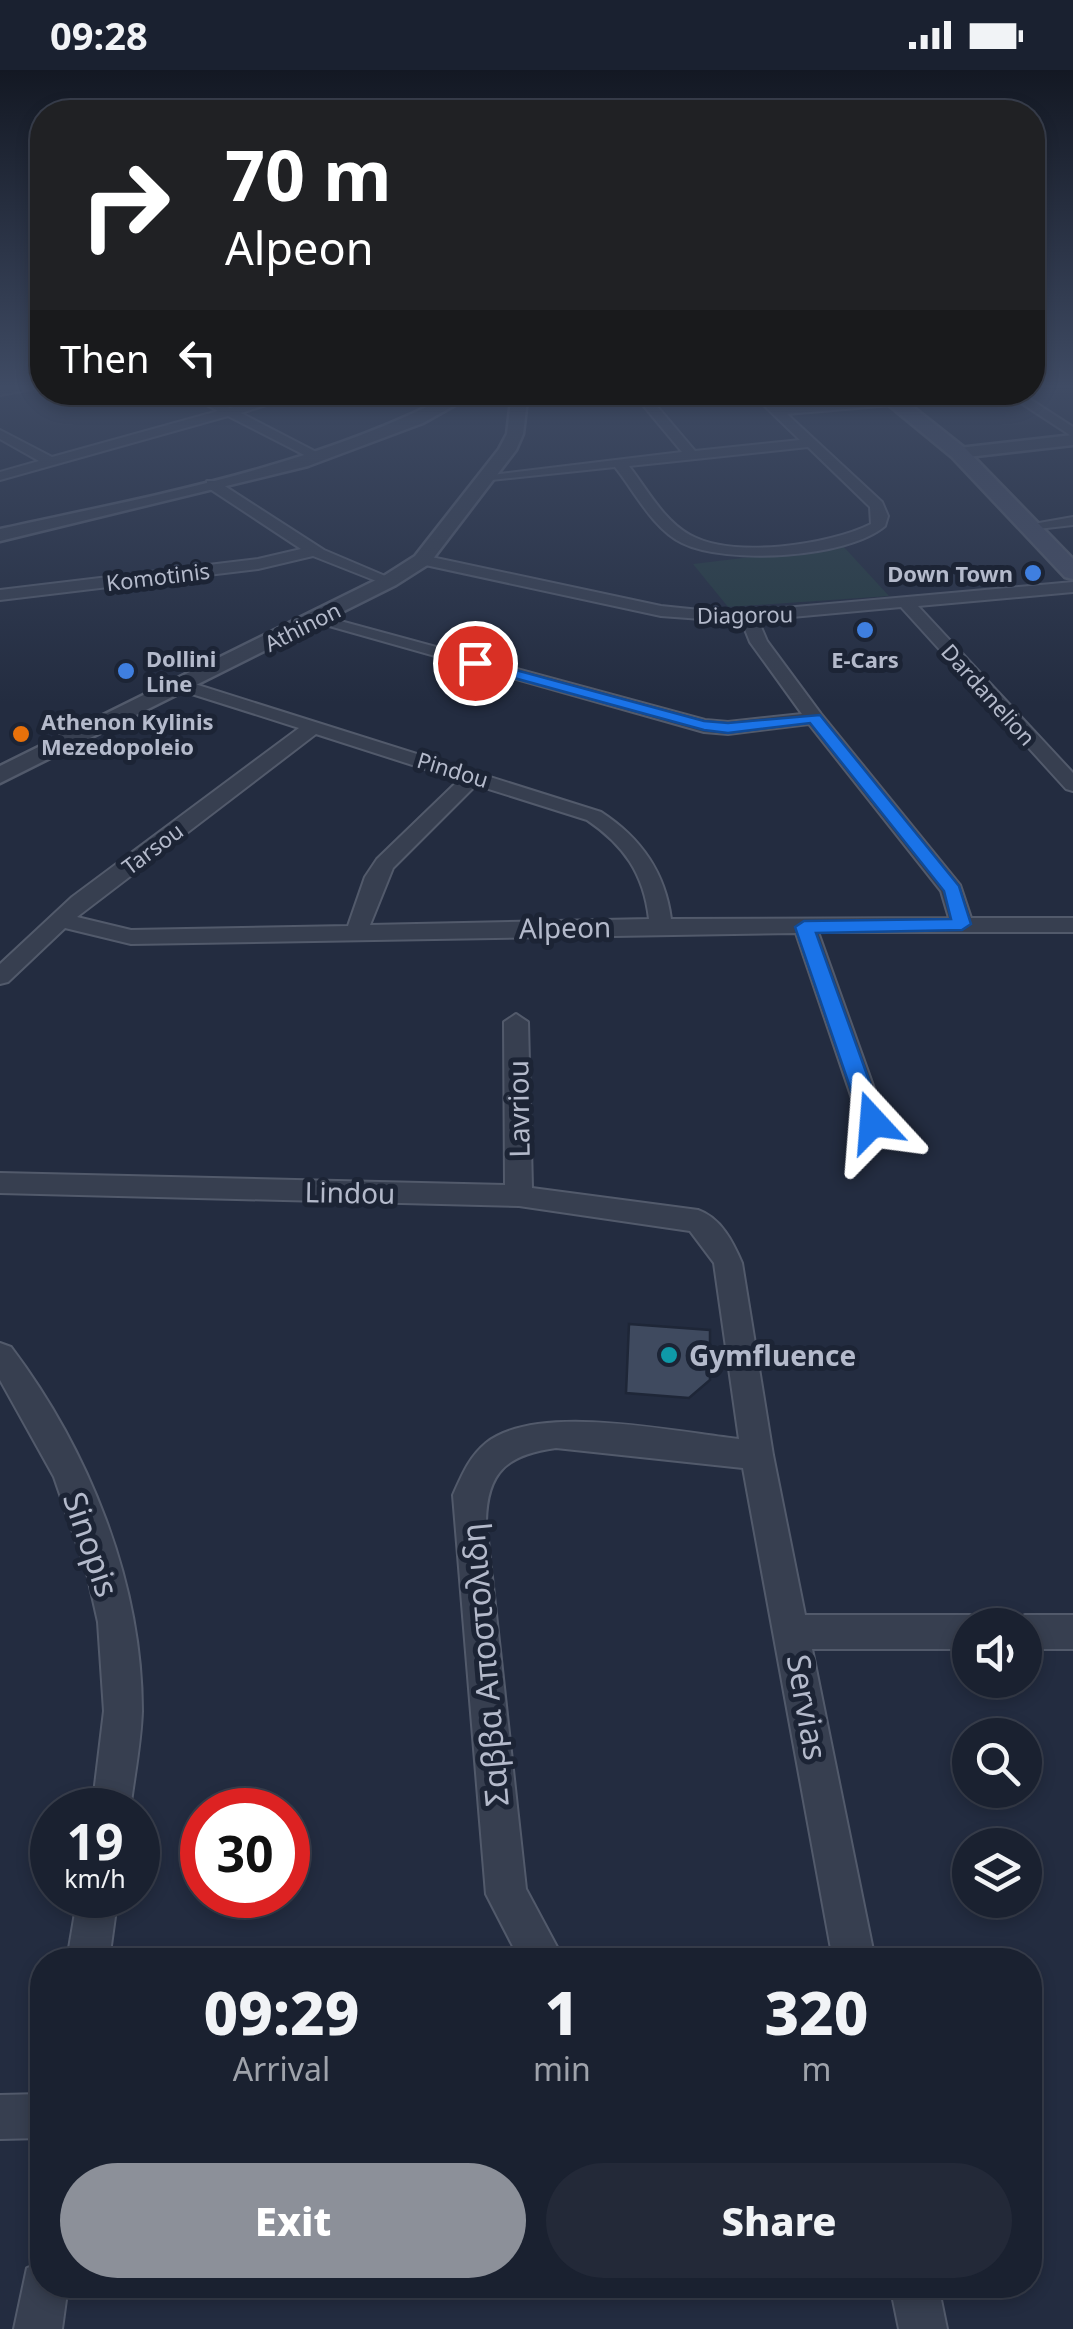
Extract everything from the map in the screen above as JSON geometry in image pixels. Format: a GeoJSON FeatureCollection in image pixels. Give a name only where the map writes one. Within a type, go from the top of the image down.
{"type":"FeatureCollection","features":[{"type":"Feature","properties":{"kind":"main road"},"geometry":{"type":"LineString","coordinates":[[996,491],[1073,572]]}},
{"type":"Feature","properties":{"kind":"street"},"geometry":{"type":"LineString","coordinates":[[0,535],[181,491]]}},
{"type":"Feature","properties":{"kind":"street"},"geometry":{"type":"LineString","coordinates":[[223,491],[315,551],[356,572],[389,581]]}},
{"type":"Feature","properties":{"kind":"street","name":"Athinon"},"geometry":{"type":"LineString","coordinates":[[0,776],[389,581],[422,560],[478,491]]}},
{"type":"Feature","properties":{"kind":"street"},"geometry":{"type":"LineString","coordinates":[[643,491],[678,533],[706,547],[748,551],[851,538],[878,526],[881,516],[877,505],[862,491]]}},
{"type":"Feature","properties":{"kind":"street"},"geometry":{"type":"LineString","coordinates":[[1029,526],[1073,521]]}},
{"type":"Feature","properties":{"kind":"street","name":"Komotinis"},"geometry":{"type":"LineString","coordinates":[[0,596],[258,564],[315,551]]}},
{"type":"Feature","properties":{"kind":"street","name":"Diagorou"},"geometry":{"type":"LineString","coordinates":[[422,560],[661,611],[749,618],[1073,588]]}},
{"type":"Feature","properties":{"kind":"street","name":"Dardanelion"},"geometry":{"type":"LineString","coordinates":[[906,603],[1073,786]]}},
{"type":"Feature","properties":{"kind":"street"},"geometry":{"type":"LineString","coordinates":[[749,618],[758,642],[814,718],[952,890],[962,924]]}},
{"type":"Feature","properties":{"kind":"street"},"geometry":{"type":"LineString","coordinates":[[316,620],[704,726],[728,728],[814,718]]}},
{"type":"Feature","properties":{"kind":"street","name":"Pindou"},"geometry":{"type":"LineString","coordinates":[[182,685],[579,810],[614,829],[650,870],[661,926]]}},
{"type":"Feature","properties":{"kind":"street","name":"Tarsou"},"geometry":{"type":"LineString","coordinates":[[0,977],[60,920],[311,728]]}},
{"type":"Feature","properties":{"kind":"street"},"geometry":{"type":"LineString","coordinates":[[358,931],[376,876],[385,864],[475,775]]}},
{"type":"Feature","properties":{"kind":"street","name":"Alpeon"},"geometry":{"type":"LineString","coordinates":[[60,920],[131,936],[661,926],[1073,925]]}},
{"type":"Feature","properties":{"kind":"street"},"geometry":{"type":"LineString","coordinates":[[804,927],[873,1122]]}},
{"type":"Feature","properties":{"kind":"street","name":"Lavriou"},"geometry":{"type":"LineString","coordinates":[[516,1022],[520,1196]]}},
{"type":"Feature","properties":{"kind":"street","name":"Lindou"},"geometry":{"type":"LineString","coordinates":[[0,1183],[520,1196],[698,1221]]}},
{"type":"Feature","properties":{"kind":"street","name":"Servias"},"geometry":{"type":"LineString","coordinates":[[698,1221],[718,1243],[728,1263],[757,1454],[852,1948]]}},
{"type":"Feature","properties":{"kind":"street","name":"Sinopis"},"geometry":{"type":"LineString","coordinates":[[0,1356],[30,1396],[56,1445],[113,1598],[124,1710],[114,1788]]}},
{"type":"Feature","properties":{"kind":"street","name":"Σαββα Αποστολιδη"},"geometry":{"type":"LineString","coordinates":[[536,1948],[506,1894],[476,1606],[470,1495],[482,1470],[500,1451],[523,1439],[556,1434],[757,1454]]}},
{"type":"Feature","properties":{"kind":"street"},"geometry":{"type":"LineString","coordinates":[[794,1632],[952,1632]]}},
{"type":"Feature","properties":{"kind":"street"},"geometry":{"type":"LineString","coordinates":[[1042,1632],[1073,1632]]}},
{"type":"Feature","properties":{"kind":"street"},"geometry":{"type":"LineString","coordinates":[[90,1948],[94,1918]]}},
{"type":"Feature","properties":{"kind":"street"},"geometry":{"type":"LineString","coordinates":[[0,2116],[30,2116]]}},
{"type":"Feature","properties":{"kind":"street"},"geometry":{"type":"LineString","coordinates":[[38,2329],[42,2298]]}},
{"type":"Feature","properties":{"kind":"street"},"geometry":{"type":"LineString","coordinates":[[916,2298],[922,2329]]}},
{"type":"Feature","properties":{"kind":"green space"},"geometry":{"type":"Polygon","coordinates":[[[843,546],[889,596],[728,607],[693,564],[843,546]]]}},
{"type":"Feature","properties":{"kind":"building","name":"Gymfluence"},"geometry":{"type":"Polygon","coordinates":[[[629,1324],[710,1330],[710,1380],[689,1398],[626,1393],[629,1324]]]}},
{"type":"Feature","properties":{"kind":"place","name":"Down Town"},"geometry":{"type":"Point","coordinates":[1033,573]}},
{"type":"Feature","properties":{"kind":"place","name":"E-Cars"},"geometry":{"type":"Point","coordinates":[865,630]}},
{"type":"Feature","properties":{"kind":"place","name":"Dollini Line"},"geometry":{"type":"Point","coordinates":[126,671]}},
{"type":"Feature","properties":{"kind":"place","name":"Athenon Kylinis Mezedopoleio"},"geometry":{"type":"Point","coordinates":[21,734]}},
{"type":"Feature","properties":{"kind":"place","name":"Gymfluence"},"geometry":{"type":"Point","coordinates":[669,1355]}},
{"type":"Feature","properties":{"kind":"route"},"geometry":{"type":"LineString","coordinates":[[475,663],[704,726],[728,728],[814,718],[926,853],[952,890],[962,924],[804,927],[873,1122]]}}]}
